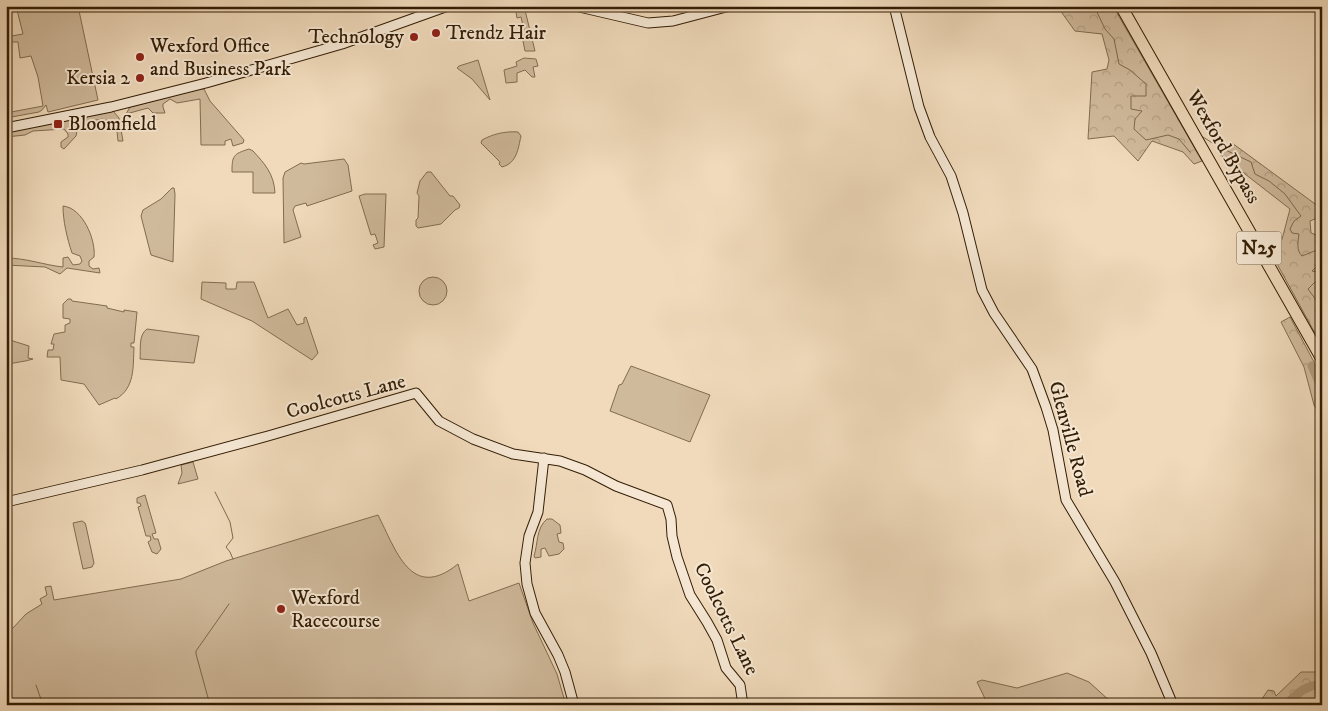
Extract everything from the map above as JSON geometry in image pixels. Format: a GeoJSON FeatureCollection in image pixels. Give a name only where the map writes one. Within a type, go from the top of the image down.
{"type":"FeatureCollection","features":[{"type":"Feature","properties":{"kind":"highway","name":"Wexford Bypass"},"geometry":{"type":"LineString","coordinates":[[1121,6],[1322,359]]}},
{"type":"Feature","properties":{"kind":"street"},"geometry":{"type":"LineString","coordinates":[[6,128],[111,107],[206,83],[342,44],[448,6]]}},
{"type":"Feature","properties":{"kind":"street"},"geometry":{"type":"LineString","coordinates":[[575,6],[648,23],[661,23],[681,19],[730,6]]}},
{"type":"Feature","properties":{"kind":"street","name":"Glenville Road"},"geometry":{"type":"LineString","coordinates":[[894,6],[919,107],[930,137],[952,176],[982,290],[995,316],[1032,369],[1053,430],[1066,500],[1115,582],[1151,653],[1173,705]]}},
{"type":"Feature","properties":{"kind":"street","name":"Coolcotts Lane"},"geometry":{"type":"LineString","coordinates":[[6,502],[142,470],[268,436],[416,392],[439,421],[473,440],[513,454],[560,460],[616,486],[667,505],[677,557],[690,595],[717,640],[726,668],[740,685],[743,705]]}},
{"type":"Feature","properties":{"kind":"street"},"geometry":{"type":"LineString","coordinates":[[544,458],[538,512],[529,536],[525,563],[527,584],[535,614],[558,655],[565,672],[574,705]]}},
{"type":"Feature","properties":{"kind":"green space"},"geometry":{"type":"Polygon","coordinates":[[[16,6],[78,6],[98,100],[48,112],[46,105],[39,112],[6,118],[6,113],[43,106],[38,77],[31,56],[20,58],[18,42],[11,42],[11,39],[6,39],[6,37],[23,34],[16,6]]]}},
{"type":"Feature","properties":{"kind":"green space"},"geometry":{"type":"Polygon","coordinates":[[[515,6],[524,6],[535,51],[525,51],[522,36],[525,35],[521,17],[517,18],[515,6]]]}},
{"type":"Feature","properties":{"kind":"green space"},"geometry":{"type":"Polygon","coordinates":[[[1057,6],[1113,6],[1202,161],[1194,164],[1183,152],[1152,141],[1138,161],[1114,136],[1088,139],[1092,72],[1107,69],[1109,60],[1102,34],[1075,31],[1057,6]]]}},
{"type":"Feature","properties":{"kind":"green space"},"geometry":{"type":"Polygon","coordinates":[[[524,58],[536,59],[538,66],[533,67],[535,77],[532,77],[525,70],[517,73],[517,82],[506,83],[504,70],[517,66],[516,62],[524,58]]]}},
{"type":"Feature","properties":{"kind":"green space"},"geometry":{"type":"Polygon","coordinates":[[[478,60],[490,100],[472,79],[457,68],[478,60]]]}},
{"type":"Feature","properties":{"kind":"green space"},"geometry":{"type":"Polygon","coordinates":[[[204,89],[210,101],[244,140],[243,143],[233,146],[231,139],[225,141],[225,145],[201,145],[200,99],[177,103],[170,99],[163,104],[165,113],[153,113],[148,108],[126,114],[130,107],[204,89]]]}},
{"type":"Feature","properties":{"kind":"green space"},"geometry":{"type":"Polygon","coordinates":[[[113,111],[119,118],[123,141],[118,141],[117,131],[109,125],[107,120],[84,122],[88,116],[113,111]]]}},
{"type":"Feature","properties":{"kind":"green space"},"geometry":{"type":"Polygon","coordinates":[[[73,119],[78,126],[76,136],[64,149],[61,147],[61,142],[68,137],[68,134],[64,129],[33,131],[25,135],[6,137],[6,132],[73,119]]]}},
{"type":"Feature","properties":{"kind":"green space"},"geometry":{"type":"Polygon","coordinates":[[[518,132],[521,136],[516,155],[511,162],[502,167],[499,164],[500,162],[481,143],[482,140],[495,135],[518,132]]]}},
{"type":"Feature","properties":{"kind":"green space"},"geometry":{"type":"Polygon","coordinates":[[[1232,143],[1322,209],[1322,216],[1310,221],[1311,233],[1322,237],[1322,346],[1276,262],[1290,209],[1218,153],[1232,143]]]}},
{"type":"Feature","properties":{"kind":"green space"},"geometry":{"type":"Polygon","coordinates":[[[249,149],[253,151],[268,170],[273,180],[275,193],[253,193],[253,172],[232,172],[234,156],[249,149]]]}},
{"type":"Feature","properties":{"kind":"green space"},"geometry":{"type":"Polygon","coordinates":[[[344,159],[348,165],[352,191],[307,206],[306,203],[295,206],[293,210],[301,237],[284,243],[283,178],[285,172],[301,163],[344,159]]]}},
{"type":"Feature","properties":{"kind":"green space"},"geometry":{"type":"Polygon","coordinates":[[[427,172],[431,172],[450,196],[453,196],[460,205],[441,224],[418,228],[416,226],[419,196],[417,193],[420,181],[427,172]]]}},
{"type":"Feature","properties":{"kind":"green space"},"geometry":{"type":"Polygon","coordinates":[[[174,188],[175,194],[173,262],[151,255],[141,216],[143,210],[161,199],[174,188]]]}},
{"type":"Feature","properties":{"kind":"green space"},"geometry":{"type":"Polygon","coordinates":[[[365,194],[386,194],[384,247],[375,249],[373,245],[378,243],[375,234],[371,235],[359,196],[365,194]]]}},
{"type":"Feature","properties":{"kind":"green space"},"geometry":{"type":"Polygon","coordinates":[[[63,206],[77,212],[87,226],[94,250],[94,257],[89,261],[89,266],[93,269],[99,268],[100,273],[67,268],[60,274],[45,267],[6,265],[6,258],[63,267],[63,258],[68,257],[73,265],[80,264],[82,261],[80,256],[72,253],[70,247],[63,206]]]}},
{"type":"Feature","properties":{"kind":"green space"},"geometry":{"type":"Polygon","coordinates":[[[433,277],[443,281],[447,291],[443,301],[433,305],[423,301],[419,291],[423,281],[433,277]]]}},
{"type":"Feature","properties":{"kind":"green space"},"geometry":{"type":"Polygon","coordinates":[[[202,282],[226,283],[226,289],[236,289],[237,282],[254,282],[268,318],[288,309],[297,325],[304,323],[304,318],[306,317],[318,353],[312,360],[252,321],[201,299],[202,282]]]}},
{"type":"Feature","properties":{"kind":"green space"},"geometry":{"type":"Polygon","coordinates":[[[68,299],[107,306],[107,308],[124,312],[124,310],[137,312],[134,343],[131,343],[131,347],[134,347],[132,376],[127,389],[116,399],[99,405],[84,384],[61,380],[60,357],[47,357],[48,350],[53,350],[54,344],[51,344],[54,334],[65,332],[65,325],[70,323],[70,319],[63,318],[63,304],[68,299]]]}},
{"type":"Feature","properties":{"kind":"green space"},"geometry":{"type":"Polygon","coordinates":[[[1290,317],[1322,377],[1322,419],[1314,405],[1304,367],[1281,322],[1290,317]]]}},
{"type":"Feature","properties":{"kind":"green space"},"geometry":{"type":"Polygon","coordinates":[[[147,329],[199,336],[194,363],[140,359],[141,339],[147,329]]]}},
{"type":"Feature","properties":{"kind":"green space"},"geometry":{"type":"Polygon","coordinates":[[[6,335],[13,341],[29,346],[28,358],[33,359],[6,365],[6,335]]]}},
{"type":"Feature","properties":{"kind":"green space"},"geometry":{"type":"Polygon","coordinates":[[[631,366],[710,395],[690,442],[610,411],[619,385],[622,384],[631,366]]]}},
{"type":"Feature","properties":{"kind":"green space"},"geometry":{"type":"Polygon","coordinates":[[[193,462],[198,479],[178,484],[182,473],[181,465],[193,462]]]}},
{"type":"Feature","properties":{"kind":"green space"},"geometry":{"type":"Polygon","coordinates":[[[145,495],[156,533],[152,534],[154,539],[158,539],[161,549],[157,554],[152,552],[148,542],[151,540],[150,536],[146,536],[138,507],[141,506],[140,503],[137,503],[137,498],[145,495]]]}},
{"type":"Feature","properties":{"kind":"green space","name":"Wexford Racecourse"},"geometry":{"type":"Polygon","coordinates":[[[378,515],[399,556],[407,567],[417,574],[428,577],[442,574],[458,564],[469,601],[519,583],[533,623],[557,674],[566,705],[6,705],[6,625],[10,625],[12,629],[26,614],[42,604],[40,599],[47,595],[45,587],[51,586],[54,600],[181,579],[226,561],[378,515]]]}},
{"type":"Feature","properties":{"kind":"green space"},"geometry":{"type":"Polygon","coordinates":[[[547,519],[552,519],[560,525],[561,533],[557,534],[559,542],[563,543],[564,549],[559,554],[549,556],[545,548],[541,549],[541,557],[535,558],[539,531],[547,519]]]}},
{"type":"Feature","properties":{"kind":"green space"},"geometry":{"type":"Polygon","coordinates":[[[82,521],[86,526],[94,563],[92,567],[83,569],[73,523],[82,521]]]}},
{"type":"Feature","properties":{"kind":"green space"},"geometry":{"type":"Polygon","coordinates":[[[1322,669],[1322,705],[1258,705],[1268,690],[1274,691],[1276,696],[1301,672],[1315,672],[1322,669]]]}},
{"type":"Feature","properties":{"kind":"green space"},"geometry":{"type":"Polygon","coordinates":[[[1067,673],[1089,682],[1111,702],[1110,705],[988,705],[977,682],[982,680],[1017,688],[1067,673]]]}},
{"type":"Feature","properties":{"kind":"waterway"},"geometry":{"type":"LineString","coordinates":[[1096,6],[1095,8],[1105,29],[1114,39],[1119,64],[1130,70],[1146,84],[1146,96],[1131,96],[1131,109],[1142,111],[1135,119],[1134,129],[1146,140],[1168,135],[1179,139],[1190,152]]}},
{"type":"Feature","properties":{"kind":"waterway"},"geometry":{"type":"LineString","coordinates":[[1203,137],[1217,146],[1251,162],[1255,174],[1269,181],[1285,194],[1301,216],[1294,221],[1290,229],[1292,233],[1299,234],[1298,249],[1302,256],[1322,248]]}},
{"type":"Feature","properties":{"kind":"waterway"},"geometry":{"type":"LineString","coordinates":[[1322,261],[1312,271],[1322,273]]}},
{"type":"Feature","properties":{"kind":"waterway"},"geometry":{"type":"LineString","coordinates":[[1322,283],[1315,282],[1308,289],[1322,308]]}},
{"type":"Feature","properties":{"kind":"waterway"},"geometry":{"type":"LineString","coordinates":[[1319,335],[1322,327]]}},
{"type":"Feature","properties":{"kind":"waterway"},"geometry":{"type":"LineString","coordinates":[[1312,366],[1322,389]]}},
{"type":"Feature","properties":{"kind":"waterway"},"geometry":{"type":"LineString","coordinates":[[215,492],[230,522],[233,538],[226,547],[233,559]]}},
{"type":"Feature","properties":{"kind":"waterway"},"geometry":{"type":"LineString","coordinates":[[210,705],[196,651],[229,604]]}},
{"type":"Feature","properties":{"kind":"waterway"},"geometry":{"type":"LineString","coordinates":[[36,685],[43,705]]}},
{"type":"Feature","properties":{"kind":"waterway"},"geometry":{"type":"LineString","coordinates":[[1286,705],[1306,688],[1322,685]]}},
{"type":"Feature","properties":{"kind":"place","name":"Trendz Hair"},"geometry":{"type":"Point","coordinates":[436,33]}},
{"type":"Feature","properties":{"kind":"place","name":"Technology"},"geometry":{"type":"Point","coordinates":[414,37]}},
{"type":"Feature","properties":{"kind":"place","name":"Wexford Office and Business Park"},"geometry":{"type":"Point","coordinates":[140,57]}},
{"type":"Feature","properties":{"kind":"place","name":"Kersia 2"},"geometry":{"type":"Point","coordinates":[140,78]}},
{"type":"Feature","properties":{"kind":"place","name":"Bloomfield"},"geometry":{"type":"Point","coordinates":[58,124]}},
{"type":"Feature","properties":{"kind":"place","name":"Wexford Racecourse"},"geometry":{"type":"Point","coordinates":[281,609]}}]}
